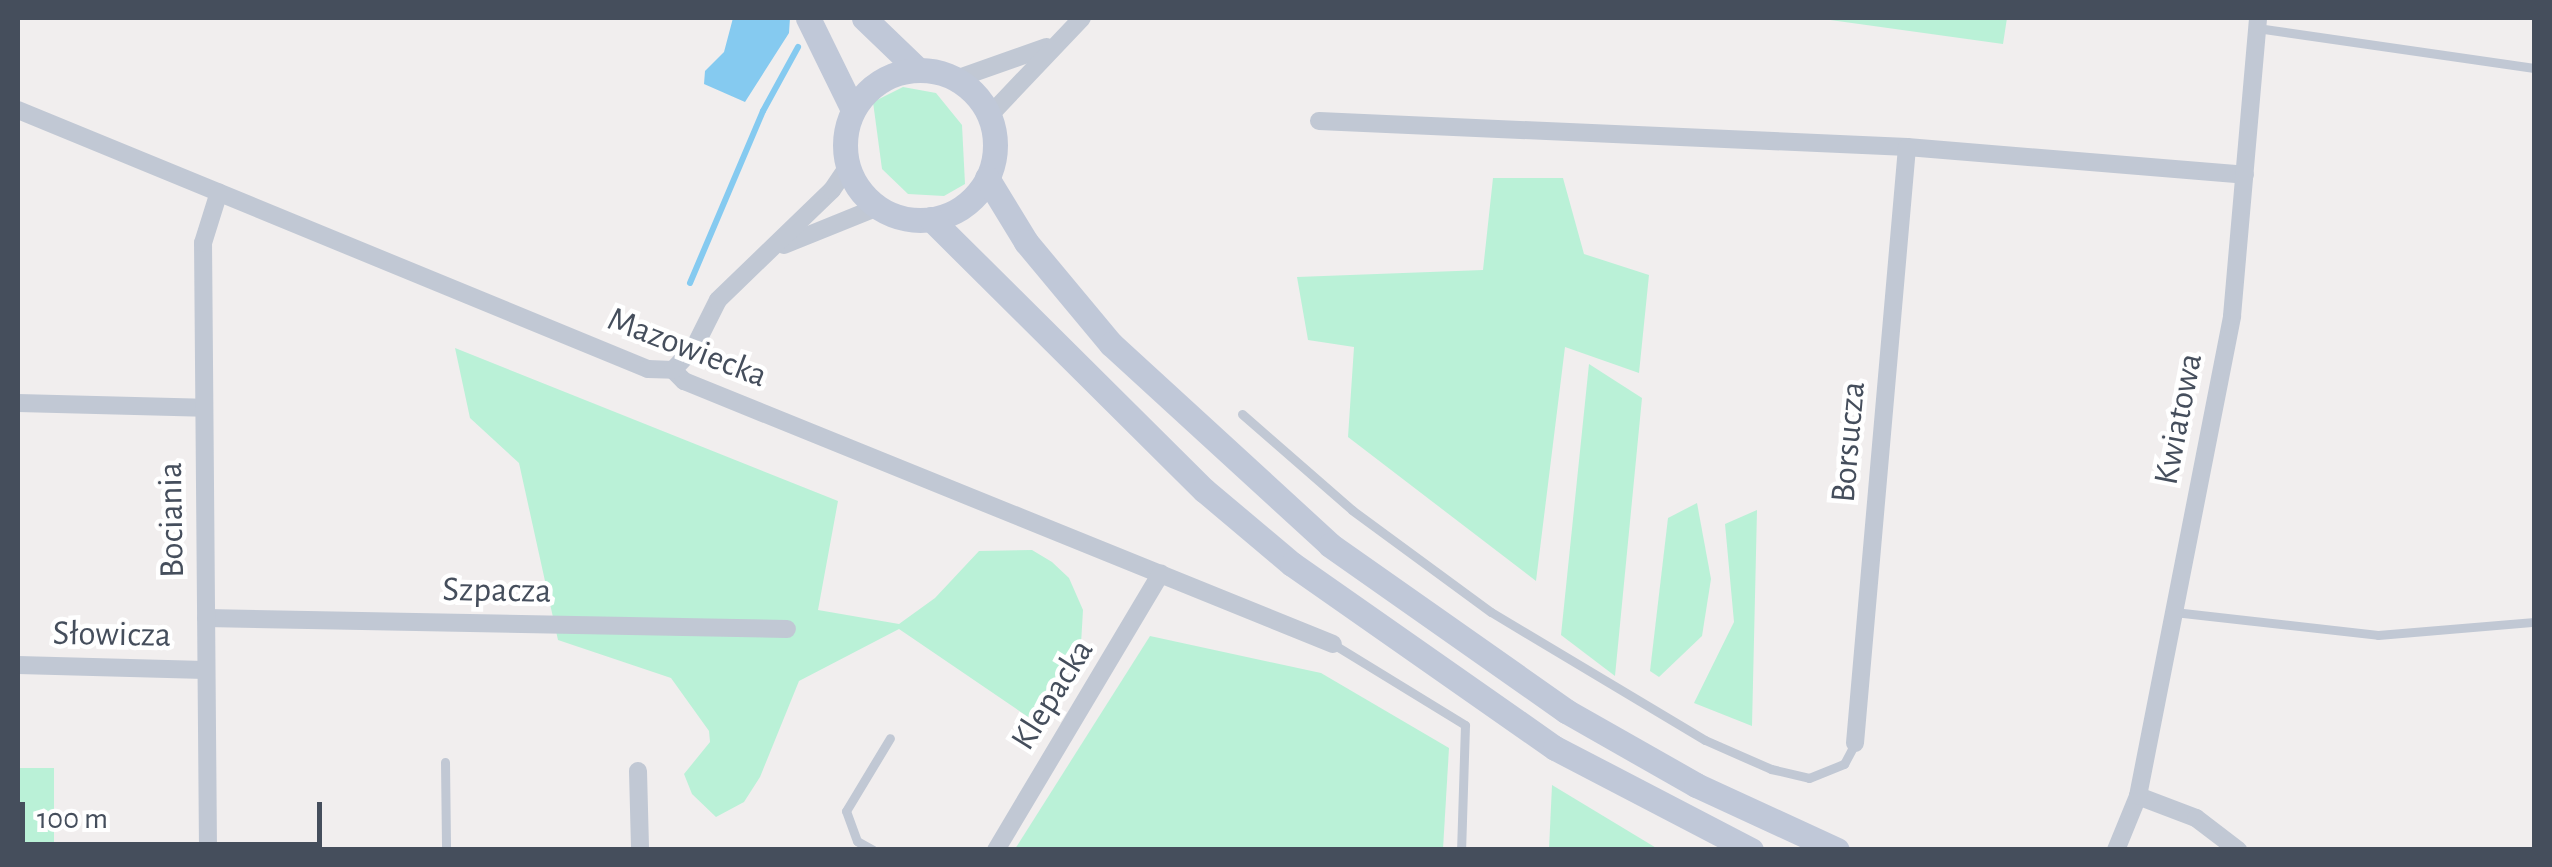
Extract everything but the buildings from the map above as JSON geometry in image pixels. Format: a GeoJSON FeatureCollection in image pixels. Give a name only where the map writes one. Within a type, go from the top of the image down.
{"type":"FeatureCollection","features":[{"type":"Feature","properties":{"kind":"main road"},"geometry":{"type":"LineString","coordinates":[[808,18],[853,110]]}},
{"type":"Feature","properties":{"kind":"main road"},"geometry":{"type":"LineString","coordinates":[[864,18],[918,70]]}},
{"type":"Feature","properties":{"kind":"main road"},"geometry":{"type":"LineString","coordinates":[[931,219],[964,205],[987,178],[994,147],[989,116],[956,79],[918,70],[887,77],[853,110],[845,137],[848,166],[878,207],[931,219],[1204,490],[1292,564],[1556,748],[1752,850]]}},
{"type":"Feature","properties":{"kind":"main road"},"geometry":{"type":"LineString","coordinates":[[987,178],[1026,242],[1111,344],[1330,545],[1566,712],[1696,784],[1837,850]]}},
{"type":"Feature","properties":{"kind":"street"},"geometry":{"type":"LineString","coordinates":[[989,116],[1082,18]]}},
{"type":"Feature","properties":{"kind":"street","name":"Kwiatowa"},"geometry":{"type":"LineString","coordinates":[[2116,850],[2129,827],[2138,796],[2232,316],[2257,23]]}},
{"type":"Feature","properties":{"kind":"street"},"geometry":{"type":"LineString","coordinates":[[956,79],[1057,43]]}},
{"type":"Feature","properties":{"kind":"street","name":"Mazowiecka"},"geometry":{"type":"LineString","coordinates":[[18,110],[648,370],[672,370],[684,381],[1333,644]]}},
{"type":"Feature","properties":{"kind":"street"},"geometry":{"type":"LineString","coordinates":[[1320,121],[1907,147],[2245,175]]}},
{"type":"Feature","properties":{"kind":"street","name":"Borsucza"},"geometry":{"type":"LineString","coordinates":[[1855,743],[1907,147]]}},
{"type":"Feature","properties":{"kind":"street"},"geometry":{"type":"LineString","coordinates":[[672,370],[695,346],[718,300],[770,252],[848,166]]}},
{"type":"Feature","properties":{"kind":"street","name":"Bociania"},"geometry":{"type":"LineString","coordinates":[[208,850],[203,243],[218,192]]}},
{"type":"Feature","properties":{"kind":"street"},"geometry":{"type":"LineString","coordinates":[[770,252],[878,207]]}},
{"type":"Feature","properties":{"kind":"street"},"geometry":{"type":"LineString","coordinates":[[18,404],[203,408]]}},
{"type":"Feature","properties":{"kind":"street","name":"Klepacka"},"geometry":{"type":"LineString","coordinates":[[996,850],[1162,573]]}},
{"type":"Feature","properties":{"kind":"street","name":"Szpacza"},"geometry":{"type":"LineString","coordinates":[[206,618],[787,629]]}},
{"type":"Feature","properties":{"kind":"street","name":"Słowicza"},"geometry":{"type":"LineString","coordinates":[[18,665],[206,670]]}},
{"type":"Feature","properties":{"kind":"street"},"geometry":{"type":"LineString","coordinates":[[638,771],[640,850]]}},
{"type":"Feature","properties":{"kind":"street"},"geometry":{"type":"LineString","coordinates":[[2138,796],[2196,818],[2238,850]]}},
{"type":"Feature","properties":{"kind":"street","name":"Kwiatowa"},"geometry":{"type":"LineString","coordinates":[[2129,827],[2130,850]]}},
{"type":"Feature","properties":{"kind":"lane"},"geometry":{"type":"LineString","coordinates":[[2257,23],[2534,68]]}},
{"type":"Feature","properties":{"kind":"lane"},"geometry":{"type":"LineString","coordinates":[[1242,414],[1352,510],[1475,601],[1560,659],[1705,740],[1771,770],[1809,778],[1844,764],[1855,743]]}},
{"type":"Feature","properties":{"kind":"lane"},"geometry":{"type":"LineString","coordinates":[[2174,612],[2378,634],[2534,622]]}},
{"type":"Feature","properties":{"kind":"lane"},"geometry":{"type":"LineString","coordinates":[[1333,644],[1464,725],[1460,850]]}},
{"type":"Feature","properties":{"kind":"lane"},"geometry":{"type":"LineString","coordinates":[[873,850],[857,841],[846,810],[890,738]]}},
{"type":"Feature","properties":{"kind":"lane"},"geometry":{"type":"LineString","coordinates":[[445,762],[446,850]]}},
{"type":"Feature","properties":{"kind":"green space"},"geometry":{"type":"Polygon","coordinates":[[[1816,18],[2007,18],[2003,44],[1816,18]]]}},
{"type":"Feature","properties":{"kind":"green space"},"geometry":{"type":"Polygon","coordinates":[[[903,87],[936,93],[962,125],[965,184],[944,196],[908,194],[882,169],[873,102],[903,87]]]}},
{"type":"Feature","properties":{"kind":"green space"},"geometry":{"type":"Polygon","coordinates":[[[1493,178],[1563,178],[1584,254],[1649,275],[1639,373],[1565,347],[1536,581],[1348,437],[1354,347],[1308,340],[1297,277],[1483,270],[1493,178]]]}},
{"type":"Feature","properties":{"kind":"green space"},"geometry":{"type":"Polygon","coordinates":[[[455,348],[838,501],[818,610],[899,624],[935,598],[979,551],[1032,550],[1052,562],[1069,578],[1083,610],[1081,644],[1040,725],[899,629],[799,681],[760,777],[744,802],[716,817],[692,794],[684,774],[710,742],[709,731],[671,678],[558,640],[519,463],[470,418],[455,348]]]}},
{"type":"Feature","properties":{"kind":"green space"},"geometry":{"type":"Polygon","coordinates":[[[1589,364],[1642,398],[1615,676],[1561,635],[1589,364]]]}},
{"type":"Feature","properties":{"kind":"green space"},"geometry":{"type":"Polygon","coordinates":[[[1697,503],[1711,579],[1702,636],[1659,677],[1650,671],[1668,518],[1697,503]]]}},
{"type":"Feature","properties":{"kind":"green space"},"geometry":{"type":"Polygon","coordinates":[[[1757,510],[1752,726],[1694,703],[1734,622],[1725,524],[1757,510]]]}},
{"type":"Feature","properties":{"kind":"green space"},"geometry":{"type":"Polygon","coordinates":[[[1150,636],[1321,673],[1449,748],[1443,849],[1015,849],[1150,636]]]}},
{"type":"Feature","properties":{"kind":"green space"},"geometry":{"type":"Polygon","coordinates":[[[18,768],[54,768],[54,849],[18,849],[18,768]]]}},
{"type":"Feature","properties":{"kind":"green space"},"geometry":{"type":"Polygon","coordinates":[[[1552,785],[1658,849],[1549,849],[1552,785]]]}},
{"type":"Feature","properties":{"kind":"water"},"geometry":{"type":"Polygon","coordinates":[[[733,18],[790,18],[789,33],[745,102],[704,84],[705,71],[724,52],[733,18]]]}},
{"type":"Feature","properties":{"kind":"waterway"},"geometry":{"type":"LineString","coordinates":[[690,283],[763,111],[798,47]]}}]}
